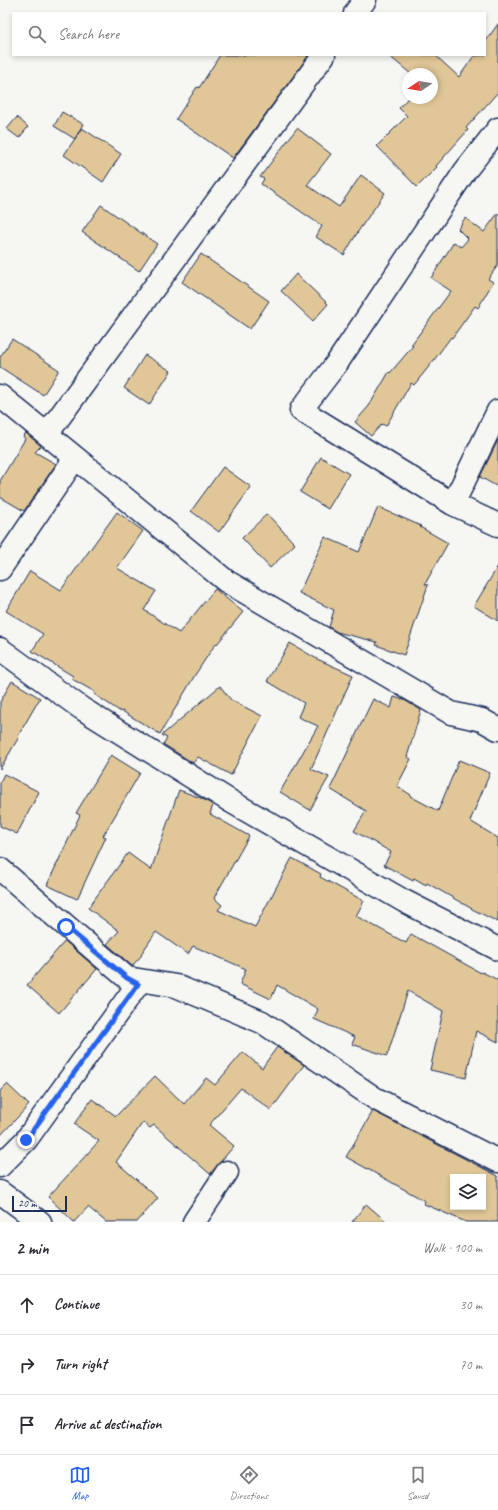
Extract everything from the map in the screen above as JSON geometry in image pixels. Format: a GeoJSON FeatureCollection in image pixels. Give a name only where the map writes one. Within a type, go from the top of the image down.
{"type":"FeatureCollection","features":[{"type":"Feature","properties":{"kind":"street"},"geometry":{"type":"LineString","coordinates":[[356,12],[364,0]]}},
{"type":"Feature","properties":{"kind":"street"},"geometry":{"type":"LineString","coordinates":[[47,434],[323,56]]}},
{"type":"Feature","properties":{"kind":"street"},"geometry":{"type":"LineString","coordinates":[[498,128],[465,171],[337,363],[301,410],[452,504],[498,525]]}},
{"type":"Feature","properties":{"kind":"street"},"geometry":{"type":"LineString","coordinates":[[0,396],[226,581],[451,713],[482,720],[498,729]]}},
{"type":"Feature","properties":{"kind":"street"},"geometry":{"type":"LineString","coordinates":[[452,504],[498,411]]}},
{"type":"Feature","properties":{"kind":"street"},"geometry":{"type":"LineString","coordinates":[[0,569],[75,458]]}},
{"type":"Feature","properties":{"kind":"street"},"geometry":{"type":"LineString","coordinates":[[0,649],[81,708],[230,801],[404,901],[498,949]]}},
{"type":"Feature","properties":{"kind":"street"},"geometry":{"type":"LineString","coordinates":[[0,869],[127,978],[138,984],[26,1140],[0,1166]]}},
{"type":"Feature","properties":{"kind":"street"},"geometry":{"type":"LineString","coordinates":[[127,978],[176,986],[262,1022],[376,1099],[498,1161]]}},
{"type":"Feature","properties":{"kind":"street"},"geometry":{"type":"LineString","coordinates":[[194,1222],[227,1172]]}},
{"type":"Feature","properties":{"kind":"street"},"geometry":{"type":"LineString","coordinates":[[0,1192],[40,1222]]}},
{"type":"Feature","properties":{"kind":"building"},"geometry":{"type":"Polygon","coordinates":[[[498,24],[498,92],[466,128],[468,130],[436,166],[437,167],[417,187],[377,146],[407,116],[399,108],[403,104],[438,104],[438,68],[404,68],[389,56],[436,56],[459,77],[474,56],[486,56],[486,41],[498,24]]]}},
{"type":"Feature","properties":{"kind":"building"},"geometry":{"type":"Polygon","coordinates":[[[219,56],[308,56],[233,158],[176,119],[197,87],[199,88],[219,56]]]}},
{"type":"Feature","properties":{"kind":"building"},"geometry":{"type":"Polygon","coordinates":[[[62,112],[83,124],[75,139],[54,126],[62,112]]]}},
{"type":"Feature","properties":{"kind":"building"},"geometry":{"type":"Polygon","coordinates":[[[17,117],[28,127],[19,138],[7,129],[17,117]]]}},
{"type":"Feature","properties":{"kind":"building"},"geometry":{"type":"Polygon","coordinates":[[[82,128],[121,154],[103,182],[64,155],[82,128]]]}},
{"type":"Feature","properties":{"kind":"building"},"geometry":{"type":"Polygon","coordinates":[[[297,128],[331,154],[307,185],[339,207],[361,175],[385,193],[359,230],[344,255],[316,237],[322,226],[261,184],[264,179],[260,177],[297,128]]]}},
{"type":"Feature","properties":{"kind":"building"},"geometry":{"type":"Polygon","coordinates":[[[101,205],[157,244],[139,271],[82,232],[101,205]]]}},
{"type":"Feature","properties":{"kind":"building"},"geometry":{"type":"Polygon","coordinates":[[[498,213],[498,265],[488,279],[493,282],[478,308],[475,306],[452,338],[451,337],[414,385],[411,383],[386,426],[382,424],[371,436],[355,422],[369,406],[389,372],[390,373],[413,346],[411,345],[451,291],[431,278],[454,242],[461,247],[468,239],[458,229],[465,218],[484,232],[498,213]]]}},
{"type":"Feature","properties":{"kind":"building"},"geometry":{"type":"Polygon","coordinates":[[[201,254],[269,301],[250,329],[182,282],[201,254]]]}},
{"type":"Feature","properties":{"kind":"building"},"geometry":{"type":"Polygon","coordinates":[[[296,274],[328,304],[313,321],[281,291],[296,274]]]}},
{"type":"Feature","properties":{"kind":"building"},"geometry":{"type":"Polygon","coordinates":[[[12,339],[59,370],[43,395],[0,367],[0,357],[12,339]]]}},
{"type":"Feature","properties":{"kind":"building"},"geometry":{"type":"Polygon","coordinates":[[[145,355],[171,371],[149,405],[124,388],[145,355]]]}},
{"type":"Feature","properties":{"kind":"building"},"geometry":{"type":"Polygon","coordinates":[[[26,433],[41,446],[35,452],[56,464],[24,511],[0,497],[0,481],[25,439],[23,436],[26,433]]]}},
{"type":"Feature","properties":{"kind":"building"},"geometry":{"type":"Polygon","coordinates":[[[498,440],[498,487],[480,477],[498,440]]]}},
{"type":"Feature","properties":{"kind":"building"},"geometry":{"type":"Polygon","coordinates":[[[321,457],[349,474],[328,509],[300,492],[321,457]]]}},
{"type":"Feature","properties":{"kind":"building"},"geometry":{"type":"Polygon","coordinates":[[[223,467],[251,487],[219,532],[191,511],[223,467]]]}},
{"type":"Feature","properties":{"kind":"building"},"geometry":{"type":"Polygon","coordinates":[[[378,507],[421,526],[420,527],[448,543],[425,584],[428,585],[404,655],[376,645],[377,642],[337,632],[329,627],[334,610],[299,593],[325,537],[359,552],[378,507]]]}},
{"type":"Feature","properties":{"kind":"building"},"geometry":{"type":"Polygon","coordinates":[[[117,512],[143,531],[117,568],[156,591],[144,610],[179,633],[215,589],[243,612],[217,644],[216,643],[160,734],[122,711],[121,712],[94,694],[95,692],[72,679],[73,676],[32,651],[43,634],[6,611],[30,571],[61,590],[117,512]]]}},
{"type":"Feature","properties":{"kind":"building"},"geometry":{"type":"Polygon","coordinates":[[[267,514],[295,544],[270,568],[242,538],[267,514]]]}},
{"type":"Feature","properties":{"kind":"building"},"geometry":{"type":"Polygon","coordinates":[[[498,566],[498,621],[474,606],[498,566]]]}},
{"type":"Feature","properties":{"kind":"building"},"geometry":{"type":"Polygon","coordinates":[[[290,643],[317,659],[353,675],[311,769],[329,777],[310,810],[280,792],[318,726],[298,717],[304,703],[267,681],[290,643]]]}},
{"type":"Feature","properties":{"kind":"building"},"geometry":{"type":"Polygon","coordinates":[[[12,681],[40,698],[0,769],[0,702],[12,681]]]}},
{"type":"Feature","properties":{"kind":"building"},"geometry":{"type":"Polygon","coordinates":[[[220,686],[231,700],[262,716],[231,775],[198,757],[193,763],[163,744],[167,738],[162,735],[220,686]]]}},
{"type":"Feature","properties":{"kind":"building"},"geometry":{"type":"Polygon","coordinates":[[[394,697],[404,700],[421,710],[407,757],[411,759],[397,786],[411,795],[410,796],[438,811],[459,760],[490,773],[470,821],[498,838],[498,922],[427,883],[426,885],[414,878],[413,881],[384,865],[391,852],[354,831],[366,811],[330,789],[373,699],[391,708],[394,697]]]}},
{"type":"Feature","properties":{"kind":"building"},"geometry":{"type":"Polygon","coordinates":[[[111,755],[140,773],[103,836],[106,837],[77,899],[47,885],[80,815],[76,813],[111,755]]]}},
{"type":"Feature","properties":{"kind":"building"},"geometry":{"type":"Polygon","coordinates":[[[4,774],[39,792],[17,834],[0,826],[0,782],[4,774]]]}},
{"type":"Feature","properties":{"kind":"building"},"geometry":{"type":"Polygon","coordinates":[[[179,790],[201,798],[213,805],[210,814],[249,836],[214,898],[222,905],[218,910],[255,927],[292,858],[321,874],[320,877],[364,901],[356,916],[406,943],[411,934],[481,973],[482,972],[498,980],[498,1042],[476,1031],[466,1078],[430,1070],[443,1011],[408,991],[387,1056],[352,1044],[355,1037],[314,1019],[318,1009],[277,985],[271,999],[240,984],[246,969],[193,946],[188,954],[156,932],[141,954],[142,955],[132,966],[107,944],[119,931],[88,908],[128,853],[151,870],[179,790]]]}},
{"type":"Feature","properties":{"kind":"building"},"geometry":{"type":"Polygon","coordinates":[[[65,941],[97,969],[59,1013],[27,985],[65,941]]]}},
{"type":"Feature","properties":{"kind":"building"},"geometry":{"type":"Polygon","coordinates":[[[277,1047],[304,1065],[271,1110],[241,1088],[209,1125],[234,1146],[210,1174],[154,1125],[150,1128],[143,1122],[116,1162],[158,1198],[137,1222],[106,1222],[88,1207],[74,1222],[48,1197],[99,1141],[74,1124],[92,1099],[116,1116],[155,1076],[184,1104],[206,1078],[215,1085],[243,1052],[262,1068],[277,1047]]]}},
{"type":"Feature","properties":{"kind":"building"},"geometry":{"type":"Polygon","coordinates":[[[7,1084],[29,1105],[0,1136],[0,1091],[7,1084]]]}},
{"type":"Feature","properties":{"kind":"building"},"geometry":{"type":"Polygon","coordinates":[[[373,1111],[498,1176],[498,1222],[466,1222],[424,1204],[425,1201],[346,1157],[373,1111]]]}},
{"type":"Feature","properties":{"kind":"building"},"geometry":{"type":"Polygon","coordinates":[[[366,1204],[387,1222],[352,1222],[366,1204]]]}},
{"type":"Feature","properties":{"kind":"route"},"geometry":{"type":"LineString","coordinates":[[26,1140],[138,984],[127,978],[66,927]]}}]}
